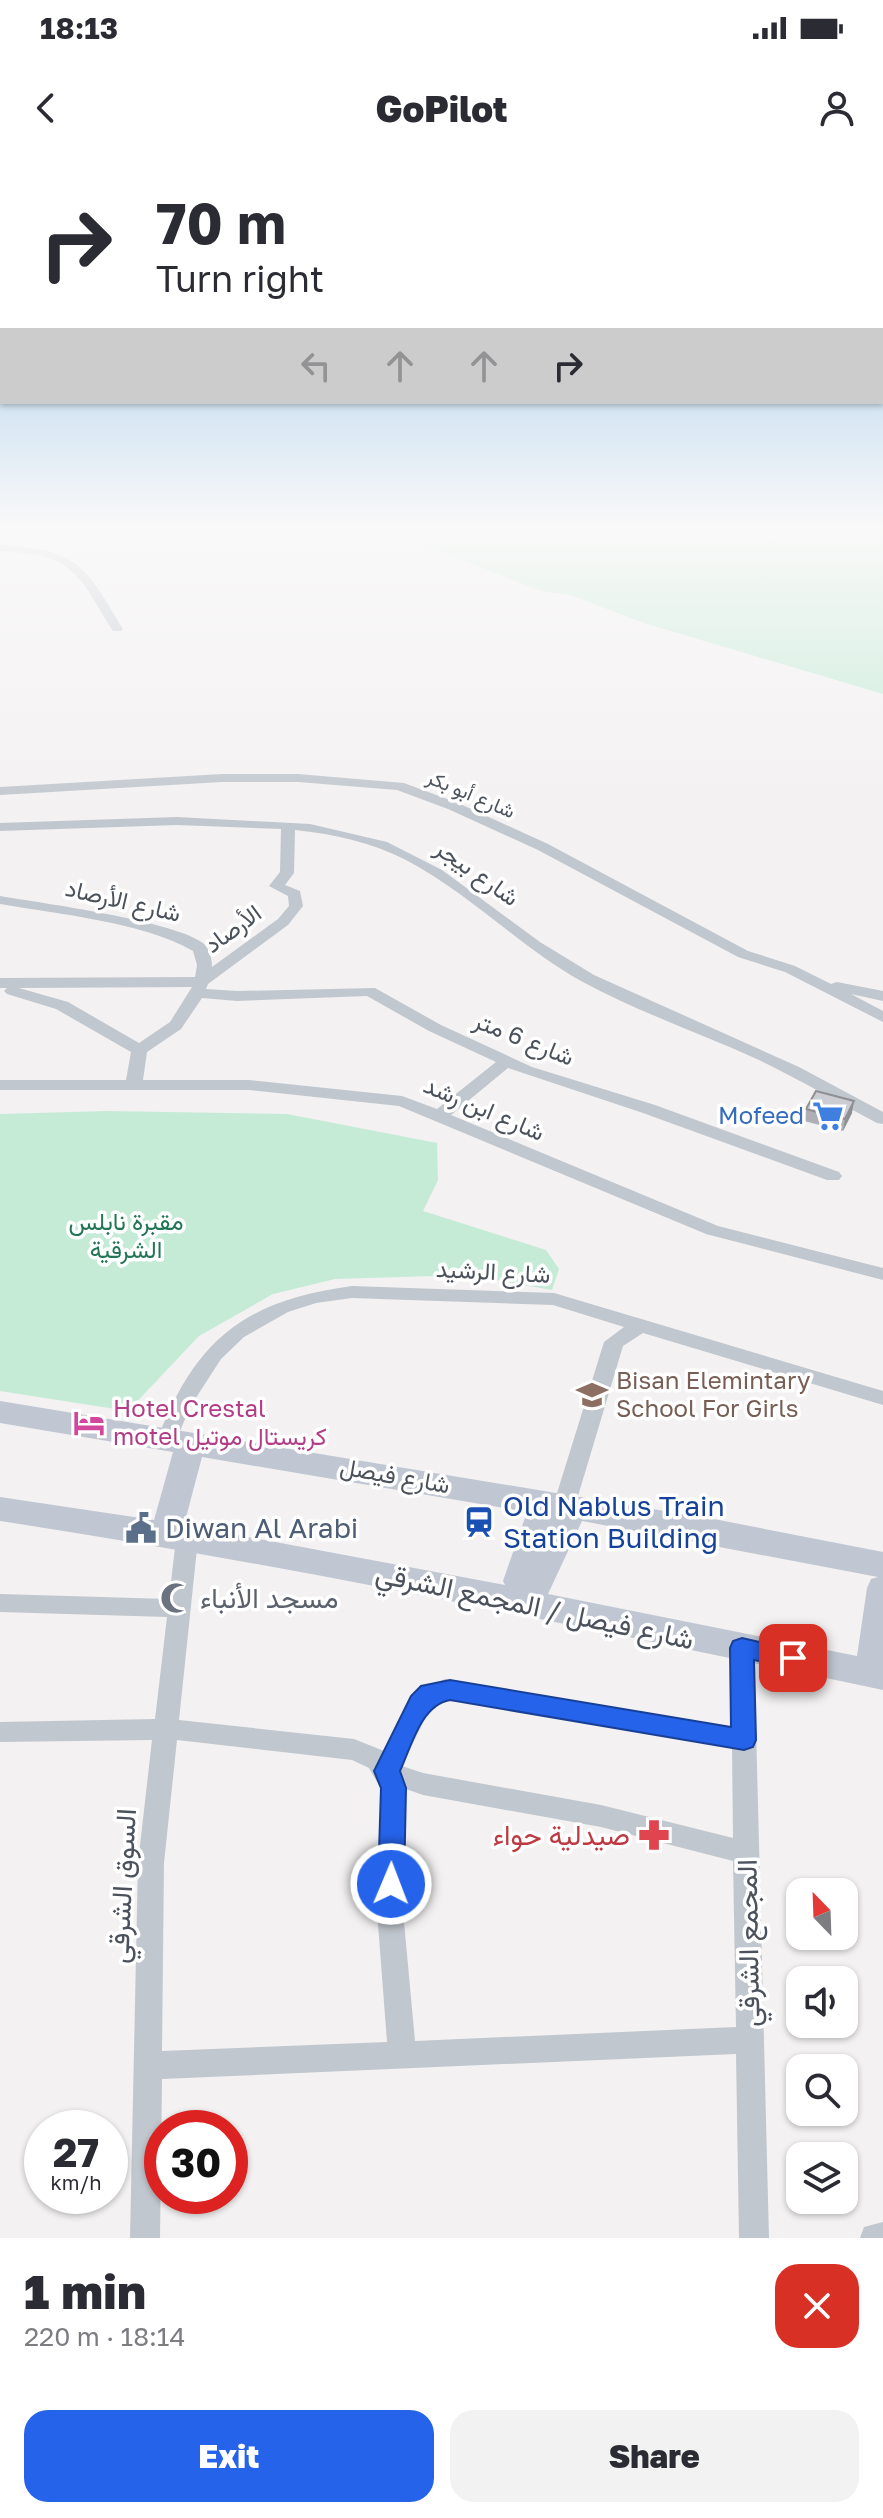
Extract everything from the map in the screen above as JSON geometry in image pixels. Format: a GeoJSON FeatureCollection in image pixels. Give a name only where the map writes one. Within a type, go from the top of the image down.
{"type":"FeatureCollection","features":[{"type":"Feature","properties":{"kind":"main road","name":"شارع فيصل"},"geometry":{"type":"LineString","coordinates":[[0,1412],[719,1532],[883,1565]]}},
{"type":"Feature","properties":{"kind":"main road"},"geometry":{"type":"LineString","coordinates":[[176,1536],[180,1440]]}},
{"type":"Feature","properties":{"kind":"main road"},"geometry":{"type":"LineString","coordinates":[[520,1601],[561,1506]]}},
{"type":"Feature","properties":{"kind":"main road","name":"شارع فيصل / المجمع الشرقي"},"geometry":{"type":"LineString","coordinates":[[0,1509],[176,1536],[520,1601],[877,1675]]}},
{"type":"Feature","properties":{"kind":"main road"},"geometry":{"type":"LineString","coordinates":[[877,1675],[883,1588]]}},
{"type":"Feature","properties":{"kind":"street"},"geometry":{"type":"LineString","coordinates":[[113,623],[117,629]]}},
{"type":"Feature","properties":{"kind":"street","name":"شارع أبو بكر"},"geometry":{"type":"LineString","coordinates":[[0,791],[267,778],[399,786],[517,835],[743,954],[790,969],[883,1017]]}},
{"type":"Feature","properties":{"kind":"street","name":"شارع بيجر"},"geometry":{"type":"LineString","coordinates":[[0,827],[129,824],[288,826],[352,836],[413,857],[460,885],[562,963],[645,1005],[793,1070],[883,1119]]}},
{"type":"Feature","properties":{"kind":"street","name":"الأرصاد"},"geometry":{"type":"LineString","coordinates":[[0,986],[198,987],[283,922],[296,906],[295,894],[276,886],[287,873],[288,826]]}},
{"type":"Feature","properties":{"kind":"street","name":"شارع الأرصاد"},"geometry":{"type":"LineString","coordinates":[[0,900],[88,915],[187,941],[198,948],[204,958],[198,987]]}},
{"type":"Feature","properties":{"kind":"street"},"geometry":{"type":"LineString","coordinates":[[818,984],[883,996]]}},
{"type":"Feature","properties":{"kind":"street"},"geometry":{"type":"LineString","coordinates":[[0,986],[27,992],[92,1021],[139,1050]]}},
{"type":"Feature","properties":{"kind":"street"},"geometry":{"type":"LineString","coordinates":[[134,1085],[139,1050],[178,1023],[198,987]]}},
{"type":"Feature","properties":{"kind":"street","name":"شارع 6 متر"},"geometry":{"type":"LineString","coordinates":[[198,987],[237,996],[370,991],[435,1028],[507,1061],[833,1176]]}},
{"type":"Feature","properties":{"kind":"street"},"geometry":{"type":"LineString","coordinates":[[439,1116],[507,1061]]}},
{"type":"Feature","properties":{"kind":"street","name":"شارع ابن رشد"},"geometry":{"type":"LineString","coordinates":[[0,1085],[249,1085],[402,1101],[712,1230],[883,1274]]}},
{"type":"Feature","properties":{"kind":"street","name":"شارع الرشيد"},"geometry":{"type":"LineString","coordinates":[[180,1440],[180,1406],[214,1354],[237,1332],[281,1307],[352,1292],[554,1299],[883,1398]]}},
{"type":"Feature","properties":{"kind":"street"},"geometry":{"type":"LineString","coordinates":[[561,1506],[614,1342],[641,1325]]}},
{"type":"Feature","properties":{"kind":"street","name":"السوق الشرقي"},"geometry":{"type":"LineString","coordinates":[[145,2238],[151,1863],[179,1608],[176,1536]]}},
{"type":"Feature","properties":{"kind":"street"},"geometry":{"type":"LineString","coordinates":[[0,1603],[179,1608]]}},
{"type":"Feature","properties":{"kind":"street","name":"المجمع الشرقي"},"geometry":{"type":"LineString","coordinates":[[742,1648],[754,2238]]}},
{"type":"Feature","properties":{"kind":"street"},"geometry":{"type":"LineString","coordinates":[[387,1771],[420,1703],[430,1693],[445,1689],[744,1740]]}},
{"type":"Feature","properties":{"kind":"street"},"geometry":{"type":"LineString","coordinates":[[0,1732],[168,1729],[354,1750],[378,1760],[394,1788],[390,1911],[402,2052]]}},
{"type":"Feature","properties":{"kind":"street"},"geometry":{"type":"LineString","coordinates":[[387,1771],[423,1784],[601,1816],[746,1853]]}},
{"type":"Feature","properties":{"kind":"street"},"geometry":{"type":"LineString","coordinates":[[148,2066],[402,2052],[750,2040]]}},
{"type":"Feature","properties":{"kind":"street"},"geometry":{"type":"LineString","coordinates":[[875,2238],[883,2237]]}},
{"type":"Feature","properties":{"kind":"green space"},"geometry":{"type":"Polygon","coordinates":[[[644,623],[883,623],[883,694],[644,623]]]}},
{"type":"Feature","properties":{"kind":"green space","name":"مقبرة نابلس الشرقية"},"geometry":{"type":"Polygon","coordinates":[[[107,1111],[287,1114],[437,1143],[438,1180],[423,1211],[546,1250],[559,1269],[552,1290],[466,1275],[335,1279],[273,1294],[199,1336],[128,1411],[0,1391],[0,1114],[107,1111]]]}},
{"type":"Feature","properties":{"kind":"building"},"geometry":{"type":"Polygon","coordinates":[[[816,1091],[854,1101],[845,1119],[806,1109],[816,1091]]]}},
{"type":"Feature","properties":{"kind":"place","name":"Mofeed"},"geometry":{"type":"Point","coordinates":[828,1116]}},
{"type":"Feature","properties":{"kind":"place","name":"Bisan Elemintary School For Girls"},"geometry":{"type":"Point","coordinates":[592,1395]}},
{"type":"Feature","properties":{"kind":"place","name":"Hotel Crestal motel كريستال موتيل"},"geometry":{"type":"Point","coordinates":[89,1423]}},
{"type":"Feature","properties":{"kind":"place","name":"Old Nablus Train Station Building"},"geometry":{"type":"Point","coordinates":[479,1522]}},
{"type":"Feature","properties":{"kind":"place","name":"Diwan Al Arabi"},"geometry":{"type":"Point","coordinates":[141,1528]}},
{"type":"Feature","properties":{"kind":"place","name":"مسجد الأنباء"},"geometry":{"type":"Point","coordinates":[176,1598]}},
{"type":"Feature","properties":{"kind":"place","name":"صيدلية حواء"},"geometry":{"type":"Point","coordinates":[654,1835]}},
{"type":"Feature","properties":{"kind":"route"},"geometry":{"type":"LineString","coordinates":[[391,1884],[394,1788],[387,1771],[420,1703],[430,1693],[450,1690],[744,1740],[742,1648],[793,1658]]}}]}
